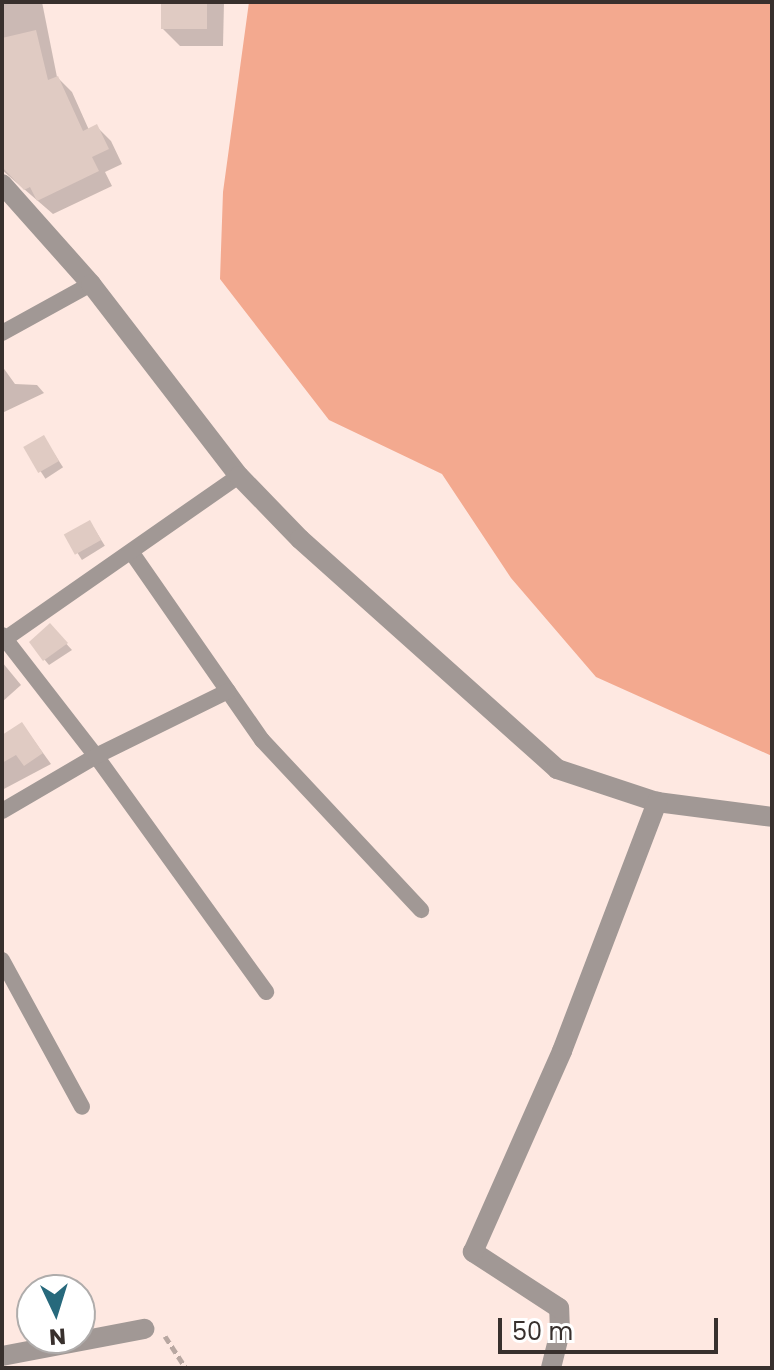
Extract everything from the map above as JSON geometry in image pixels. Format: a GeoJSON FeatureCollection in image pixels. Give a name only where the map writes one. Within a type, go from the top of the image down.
{"type":"FeatureCollection","features":[{"type":"Feature","properties":{"kind":"street"},"geometry":{"type":"LineString","coordinates":[[2,184],[91,284],[239,476],[300,539],[557,769],[657,802],[772,817]]}},
{"type":"Feature","properties":{"kind":"street"},"geometry":{"type":"LineString","coordinates":[[551,1368],[560,1332],[559,1308],[473,1252],[562,1051],[657,802]]}},
{"type":"Feature","properties":{"kind":"street"},"geometry":{"type":"LineString","coordinates":[[2,1356],[144,1329]]}},
{"type":"Feature","properties":{"kind":"lane"},"geometry":{"type":"LineString","coordinates":[[2,333],[91,284]]}},
{"type":"Feature","properties":{"kind":"lane"},"geometry":{"type":"LineString","coordinates":[[239,476],[132,553],[4,637],[96,756],[266,992]]}},
{"type":"Feature","properties":{"kind":"lane"},"geometry":{"type":"LineString","coordinates":[[132,553],[262,740],[421,910]]}},
{"type":"Feature","properties":{"kind":"lane"},"geometry":{"type":"LineString","coordinates":[[2,811],[96,756],[228,691]]}},
{"type":"Feature","properties":{"kind":"lane"},"geometry":{"type":"LineString","coordinates":[[2,960],[82,1107]]}},
{"type":"Feature","properties":{"kind":"path"},"geometry":{"type":"LineString","coordinates":[[144,1329],[169,1337],[186,1368]]}},
{"type":"Feature","properties":{"kind":"shaded area"},"geometry":{"type":"Polygon","coordinates":[[[249,2],[772,2],[772,756],[596,677],[511,578],[442,474],[329,420],[220,279],[223,192],[249,2]]]}},
{"type":"Feature","properties":{"kind":"building"},"geometry":{"type":"Polygon","coordinates":[[[161,2],[207,2],[207,29],[161,29],[161,2]]]}},
{"type":"Feature","properties":{"kind":"building"},"geometry":{"type":"Polygon","coordinates":[[[36,30],[48,80],[58,76],[83,131],[97,124],[109,149],[92,157],[99,171],[37,201],[30,187],[24,190],[2,167],[2,38],[36,30]]]}},
{"type":"Feature","properties":{"kind":"building"},"geometry":{"type":"Polygon","coordinates":[[[44,435],[59,461],[38,473],[23,447],[44,435]]]}},
{"type":"Feature","properties":{"kind":"building"},"geometry":{"type":"Polygon","coordinates":[[[90,520],[101,540],[75,555],[64,535],[90,520]]]}},
{"type":"Feature","properties":{"kind":"building"},"geometry":{"type":"Polygon","coordinates":[[[50,623],[68,643],[43,661],[29,642],[50,623]]]}},
{"type":"Feature","properties":{"kind":"building"},"geometry":{"type":"Polygon","coordinates":[[[22,722],[43,753],[24,766],[16,755],[2,763],[2,735],[22,722]]]}}]}
